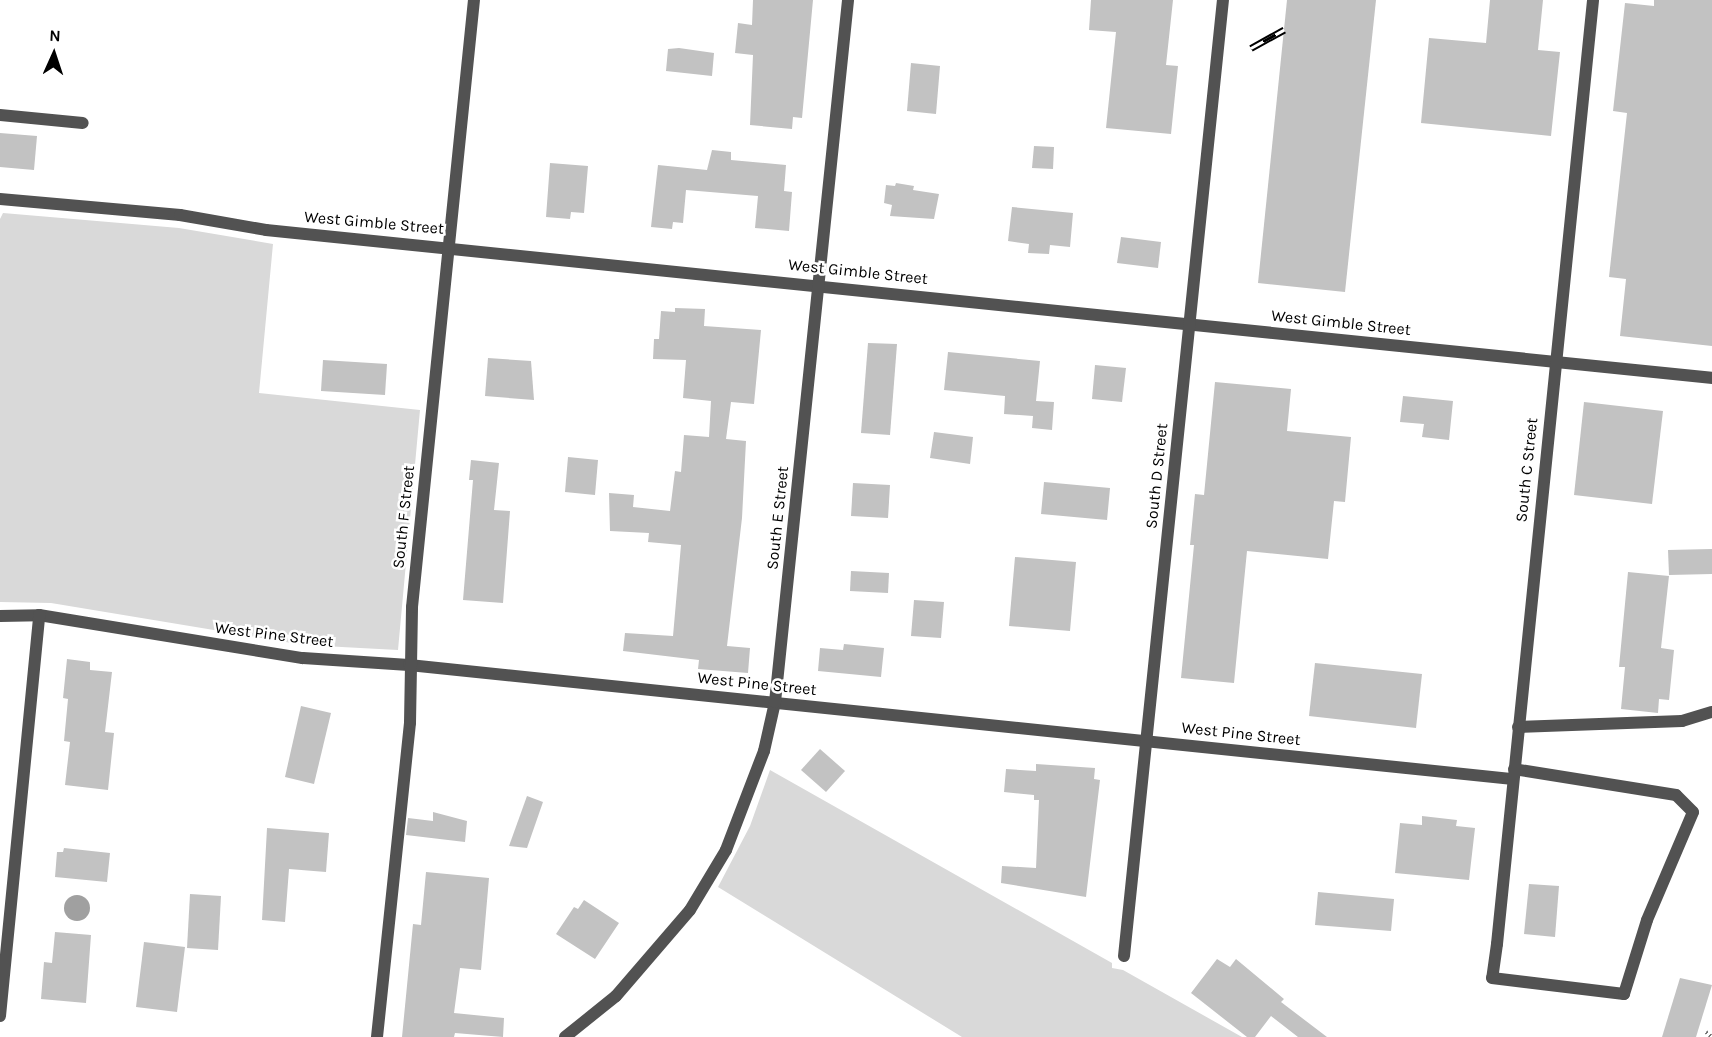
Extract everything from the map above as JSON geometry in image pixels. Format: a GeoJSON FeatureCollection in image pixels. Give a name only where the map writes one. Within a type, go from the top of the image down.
{"type":"FeatureCollection","features":[{"type":"Feature","properties":{"kind":"street","name":"South F Street"},"geometry":{"type":"LineString","coordinates":[[377,1037],[410,723],[409,665],[448,246],[474,0]]}},
{"type":"Feature","properties":{"kind":"street","name":"South E Street"},"geometry":{"type":"LineString","coordinates":[[565,1037],[616,996],[690,910],[726,850],[749,799],[775,702],[848,0]]}},
{"type":"Feature","properties":{"kind":"street","name":"South D Street"},"geometry":{"type":"LineString","coordinates":[[1124,956],[1223,0]]}},
{"type":"Feature","properties":{"kind":"street","name":"South C Street"},"geometry":{"type":"LineString","coordinates":[[1497,944],[1593,0]]}},
{"type":"Feature","properties":{"kind":"street"},"geometry":{"type":"LineString","coordinates":[[0,115],[83,123]]}},
{"type":"Feature","properties":{"kind":"street","name":"West Gimble Street"},"geometry":{"type":"LineString","coordinates":[[0,199],[180,215],[266,230],[820,284],[1190,325],[1712,378]]}},
{"type":"Feature","properties":{"kind":"street"},"geometry":{"type":"LineString","coordinates":[[0,1016],[39,615]]}},
{"type":"Feature","properties":{"kind":"street","name":"West Pine Street"},"geometry":{"type":"LineString","coordinates":[[0,616],[39,615],[303,658],[409,665],[1146,741],[1513,774],[1676,795],[1693,812],[1647,920],[1624,994],[1492,978],[1497,944]]}},
{"type":"Feature","properties":{"kind":"street"},"geometry":{"type":"LineString","coordinates":[[1518,727],[1682,721],[1712,711]]}},
{"type":"Feature","properties":{"kind":"path"},"geometry":{"type":"LineString","coordinates":[[1706,1032],[1712,1037]]}},
{"type":"Feature","properties":{"kind":"shaded area"},"geometry":{"type":"Polygon","coordinates":[[[3,213],[179,228],[273,244],[259,393],[420,410],[398,650],[304,645],[51,603],[0,602],[0,219],[3,213]]]}},
{"type":"Feature","properties":{"kind":"shaded area"},"geometry":{"type":"Polygon","coordinates":[[[770,770],[1112,963],[1112,968],[1123,970],[1242,1037],[962,1037],[718,887],[750,826],[770,770]]]}},
{"type":"Feature","properties":{"kind":"shaded area"},"geometry":{"type":"Polygon","coordinates":[[[77,895],[86,899],[90,908],[86,917],[77,921],[68,917],[64,908],[68,899],[77,895]]]}},
{"type":"Feature","properties":{"kind":"building"},"geometry":{"type":"Polygon","coordinates":[[[753,0],[813,0],[802,118],[793,117],[792,129],[750,125],[753,55],[735,53],[738,23],[752,25],[753,0]]]}},
{"type":"Feature","properties":{"kind":"building"},"geometry":{"type":"Polygon","coordinates":[[[1091,0],[1173,0],[1166,65],[1178,66],[1171,134],[1106,128],[1116,32],[1089,30],[1091,0]]]}},
{"type":"Feature","properties":{"kind":"building"},"geometry":{"type":"Polygon","coordinates":[[[1287,0],[1376,0],[1345,292],[1258,283],[1287,0]]]}},
{"type":"Feature","properties":{"kind":"building"},"geometry":{"type":"Polygon","coordinates":[[[1490,0],[1543,0],[1538,50],[1560,52],[1551,136],[1421,123],[1429,38],[1486,43],[1490,0]]]}},
{"type":"Feature","properties":{"kind":"building"},"geometry":{"type":"Polygon","coordinates":[[[1654,0],[1712,0],[1712,346],[1620,336],[1626,279],[1609,277],[1627,113],[1613,111],[1625,3],[1654,6],[1654,0]]]}},
{"type":"Feature","properties":{"kind":"building"},"geometry":{"type":"Polygon","coordinates":[[[679,48],[714,53],[712,76],[666,71],[668,49],[679,48]]]}},
{"type":"Feature","properties":{"kind":"building"},"geometry":{"type":"Polygon","coordinates":[[[911,63],[940,66],[936,114],[907,111],[911,63]]]}},
{"type":"Feature","properties":{"kind":"building"},"geometry":{"type":"Polygon","coordinates":[[[0,133],[37,136],[34,170],[0,167],[0,133]]]}},
{"type":"Feature","properties":{"kind":"building"},"geometry":{"type":"Polygon","coordinates":[[[1034,146],[1054,147],[1053,169],[1032,168],[1034,146]]]}},
{"type":"Feature","properties":{"kind":"building"},"geometry":{"type":"Polygon","coordinates":[[[712,150],[731,152],[731,160],[786,165],[784,191],[792,192],[789,231],[755,228],[758,196],[686,190],[683,223],[673,222],[672,229],[651,227],[658,165],[707,170],[712,150]]]}},
{"type":"Feature","properties":{"kind":"building"},"geometry":{"type":"Polygon","coordinates":[[[550,163],[588,166],[584,213],[571,212],[570,219],[546,217],[550,163]]]}},
{"type":"Feature","properties":{"kind":"building"},"geometry":{"type":"Polygon","coordinates":[[[896,183],[914,186],[913,190],[939,194],[934,219],[890,216],[892,205],[884,203],[886,185],[895,186],[896,183]]]}},
{"type":"Feature","properties":{"kind":"building"},"geometry":{"type":"Polygon","coordinates":[[[1012,207],[1073,213],[1070,247],[1050,245],[1049,254],[1028,253],[1029,244],[1008,241],[1012,207]]]}},
{"type":"Feature","properties":{"kind":"building"},"geometry":{"type":"Polygon","coordinates":[[[1121,237],[1161,242],[1158,268],[1117,263],[1121,237]]]}},
{"type":"Feature","properties":{"kind":"building"},"geometry":{"type":"Polygon","coordinates":[[[675,308],[705,309],[704,326],[761,330],[754,404],[731,402],[726,439],[746,441],[742,518],[727,646],[750,648],[748,673],[698,669],[699,660],[623,651],[625,633],[673,636],[681,545],[648,542],[649,533],[610,531],[609,493],[634,495],[633,507],[670,511],[675,471],[681,472],[684,435],[709,437],[711,401],[683,398],[686,360],[653,359],[654,339],[659,339],[661,311],[675,312],[675,308]]]}},
{"type":"Feature","properties":{"kind":"building"},"geometry":{"type":"Polygon","coordinates":[[[868,343],[897,344],[890,435],[861,433],[868,343]]]}},
{"type":"Feature","properties":{"kind":"building"},"geometry":{"type":"Polygon","coordinates":[[[948,352],[1040,361],[1036,401],[1054,402],[1052,430],[1032,428],[1033,416],[1004,414],[1005,396],[944,390],[948,352]]]}},
{"type":"Feature","properties":{"kind":"building"},"geometry":{"type":"Polygon","coordinates":[[[488,358],[531,361],[534,400],[485,396],[488,358]]]}},
{"type":"Feature","properties":{"kind":"building"},"geometry":{"type":"Polygon","coordinates":[[[323,360],[387,364],[385,395],[321,391],[323,360]]]}},
{"type":"Feature","properties":{"kind":"building"},"geometry":{"type":"Polygon","coordinates":[[[1095,365],[1126,368],[1122,402],[1092,399],[1095,365]]]}},
{"type":"Feature","properties":{"kind":"building"},"geometry":{"type":"Polygon","coordinates":[[[1215,382],[1291,389],[1287,431],[1351,437],[1345,502],[1334,501],[1328,559],[1247,551],[1234,683],[1181,678],[1194,545],[1190,545],[1195,494],[1204,495],[1215,382]]]}},
{"type":"Feature","properties":{"kind":"building"},"geometry":{"type":"Polygon","coordinates":[[[1403,396],[1453,401],[1449,440],[1422,437],[1424,424],[1400,422],[1403,396]]]}},
{"type":"Feature","properties":{"kind":"building"},"geometry":{"type":"Polygon","coordinates":[[[1584,402],[1663,411],[1652,504],[1574,495],[1584,402]]]}},
{"type":"Feature","properties":{"kind":"building"},"geometry":{"type":"Polygon","coordinates":[[[934,432],[973,437],[970,464],[930,458],[934,432]]]}},
{"type":"Feature","properties":{"kind":"building"},"geometry":{"type":"Polygon","coordinates":[[[568,457],[598,460],[595,495],[565,492],[568,457]]]}},
{"type":"Feature","properties":{"kind":"building"},"geometry":{"type":"Polygon","coordinates":[[[471,460],[499,463],[494,510],[510,511],[503,603],[463,600],[473,480],[469,480],[471,460]]]}},
{"type":"Feature","properties":{"kind":"building"},"geometry":{"type":"Polygon","coordinates":[[[1044,482],[1110,488],[1107,520],[1041,514],[1044,482]]]}},
{"type":"Feature","properties":{"kind":"building"},"geometry":{"type":"Polygon","coordinates":[[[853,483],[890,485],[888,518],[851,516],[853,483]]]}},
{"type":"Feature","properties":{"kind":"building"},"geometry":{"type":"Polygon","coordinates":[[[1712,549],[1712,574],[1669,575],[1668,550],[1712,549]]]}},
{"type":"Feature","properties":{"kind":"building"},"geometry":{"type":"Polygon","coordinates":[[[1015,557],[1076,562],[1070,631],[1009,626],[1015,557]]]}},
{"type":"Feature","properties":{"kind":"building"},"geometry":{"type":"Polygon","coordinates":[[[851,571],[889,573],[888,593],[850,591],[851,571]]]}},
{"type":"Feature","properties":{"kind":"building"},"geometry":{"type":"Polygon","coordinates":[[[1628,572],[1669,576],[1661,648],[1674,650],[1669,700],[1659,699],[1658,713],[1621,709],[1625,667],[1619,667],[1628,572]]]}},
{"type":"Feature","properties":{"kind":"building"},"geometry":{"type":"Polygon","coordinates":[[[914,600],[944,602],[941,638],[911,636],[914,600]]]}},
{"type":"Feature","properties":{"kind":"building"},"geometry":{"type":"Polygon","coordinates":[[[844,644],[884,648],[881,677],[818,671],[820,648],[843,650],[844,644]]]}},
{"type":"Feature","properties":{"kind":"building"},"geometry":{"type":"Polygon","coordinates":[[[67,659],[90,662],[90,670],[112,672],[105,732],[114,733],[108,790],[65,785],[70,742],[64,741],[68,699],[63,698],[67,659]]]}},
{"type":"Feature","properties":{"kind":"building"},"geometry":{"type":"Polygon","coordinates":[[[1315,663],[1422,674],[1416,728],[1309,716],[1315,663]]]}},
{"type":"Feature","properties":{"kind":"building"},"geometry":{"type":"Polygon","coordinates":[[[301,706],[331,713],[314,784],[285,777],[301,706]]]}},
{"type":"Feature","properties":{"kind":"building"},"geometry":{"type":"Polygon","coordinates":[[[820,749],[845,771],[826,792],[801,770],[820,749]]]}},
{"type":"Feature","properties":{"kind":"building"},"geometry":{"type":"Polygon","coordinates":[[[1036,764],[1095,768],[1094,779],[1100,780],[1086,897],[1001,883],[1002,866],[1036,868],[1039,800],[1034,800],[1034,795],[1004,792],[1006,769],[1036,771],[1036,764]]]}},
{"type":"Feature","properties":{"kind":"building"},"geometry":{"type":"Polygon","coordinates":[[[527,796],[543,802],[527,848],[509,846],[527,796]]]}},
{"type":"Feature","properties":{"kind":"building"},"geometry":{"type":"Polygon","coordinates":[[[433,812],[467,821],[465,842],[406,835],[408,818],[433,821],[433,812]]]}},
{"type":"Feature","properties":{"kind":"building"},"geometry":{"type":"Polygon","coordinates":[[[1422,816],[1457,820],[1456,826],[1475,828],[1469,880],[1395,873],[1400,823],[1422,825],[1422,816]]]}},
{"type":"Feature","properties":{"kind":"building"},"geometry":{"type":"Polygon","coordinates":[[[267,828],[329,833],[326,872],[289,869],[285,922],[262,920],[267,828]]]}},
{"type":"Feature","properties":{"kind":"building"},"geometry":{"type":"Polygon","coordinates":[[[64,848],[110,853],[107,882],[55,877],[57,852],[63,852],[64,848]]]}},
{"type":"Feature","properties":{"kind":"building"},"geometry":{"type":"Polygon","coordinates":[[[426,872],[489,878],[481,970],[460,968],[454,1013],[504,1018],[503,1037],[455,1033],[454,1037],[402,1037],[413,924],[421,925],[426,872]]]}},
{"type":"Feature","properties":{"kind":"building"},"geometry":{"type":"Polygon","coordinates":[[[1529,884],[1559,886],[1555,937],[1524,934],[1529,884]]]}},
{"type":"Feature","properties":{"kind":"building"},"geometry":{"type":"Polygon","coordinates":[[[1318,892],[1394,899],[1391,931],[1315,925],[1318,892]]]}},
{"type":"Feature","properties":{"kind":"building"},"geometry":{"type":"Polygon","coordinates":[[[190,894],[221,896],[218,950],[187,948],[190,894]]]}},
{"type":"Feature","properties":{"kind":"building"},"geometry":{"type":"Polygon","coordinates":[[[584,900],[619,923],[595,959],[556,934],[574,907],[578,909],[584,900]]]}},
{"type":"Feature","properties":{"kind":"building"},"geometry":{"type":"Polygon","coordinates":[[[55,932],[91,935],[86,1003],[41,999],[44,962],[52,963],[55,932]]]}},
{"type":"Feature","properties":{"kind":"building"},"geometry":{"type":"Polygon","coordinates":[[[144,942],[185,947],[177,1012],[136,1007],[144,942]]]}},
{"type":"Feature","properties":{"kind":"building"},"geometry":{"type":"Polygon","coordinates":[[[1217,959],[1230,967],[1236,959],[1284,999],[1281,1002],[1327,1037],[1298,1037],[1271,1016],[1255,1037],[1247,1037],[1191,993],[1217,959]]]}},
{"type":"Feature","properties":{"kind":"building"},"geometry":{"type":"Polygon","coordinates":[[[1680,978],[1712,985],[1696,1037],[1662,1037],[1680,978]]]}},
{"type":"Feature","properties":{"kind":"railway"},"geometry":{"type":"LineString","coordinates":[[1251,48],[1284,30]]}}]}
